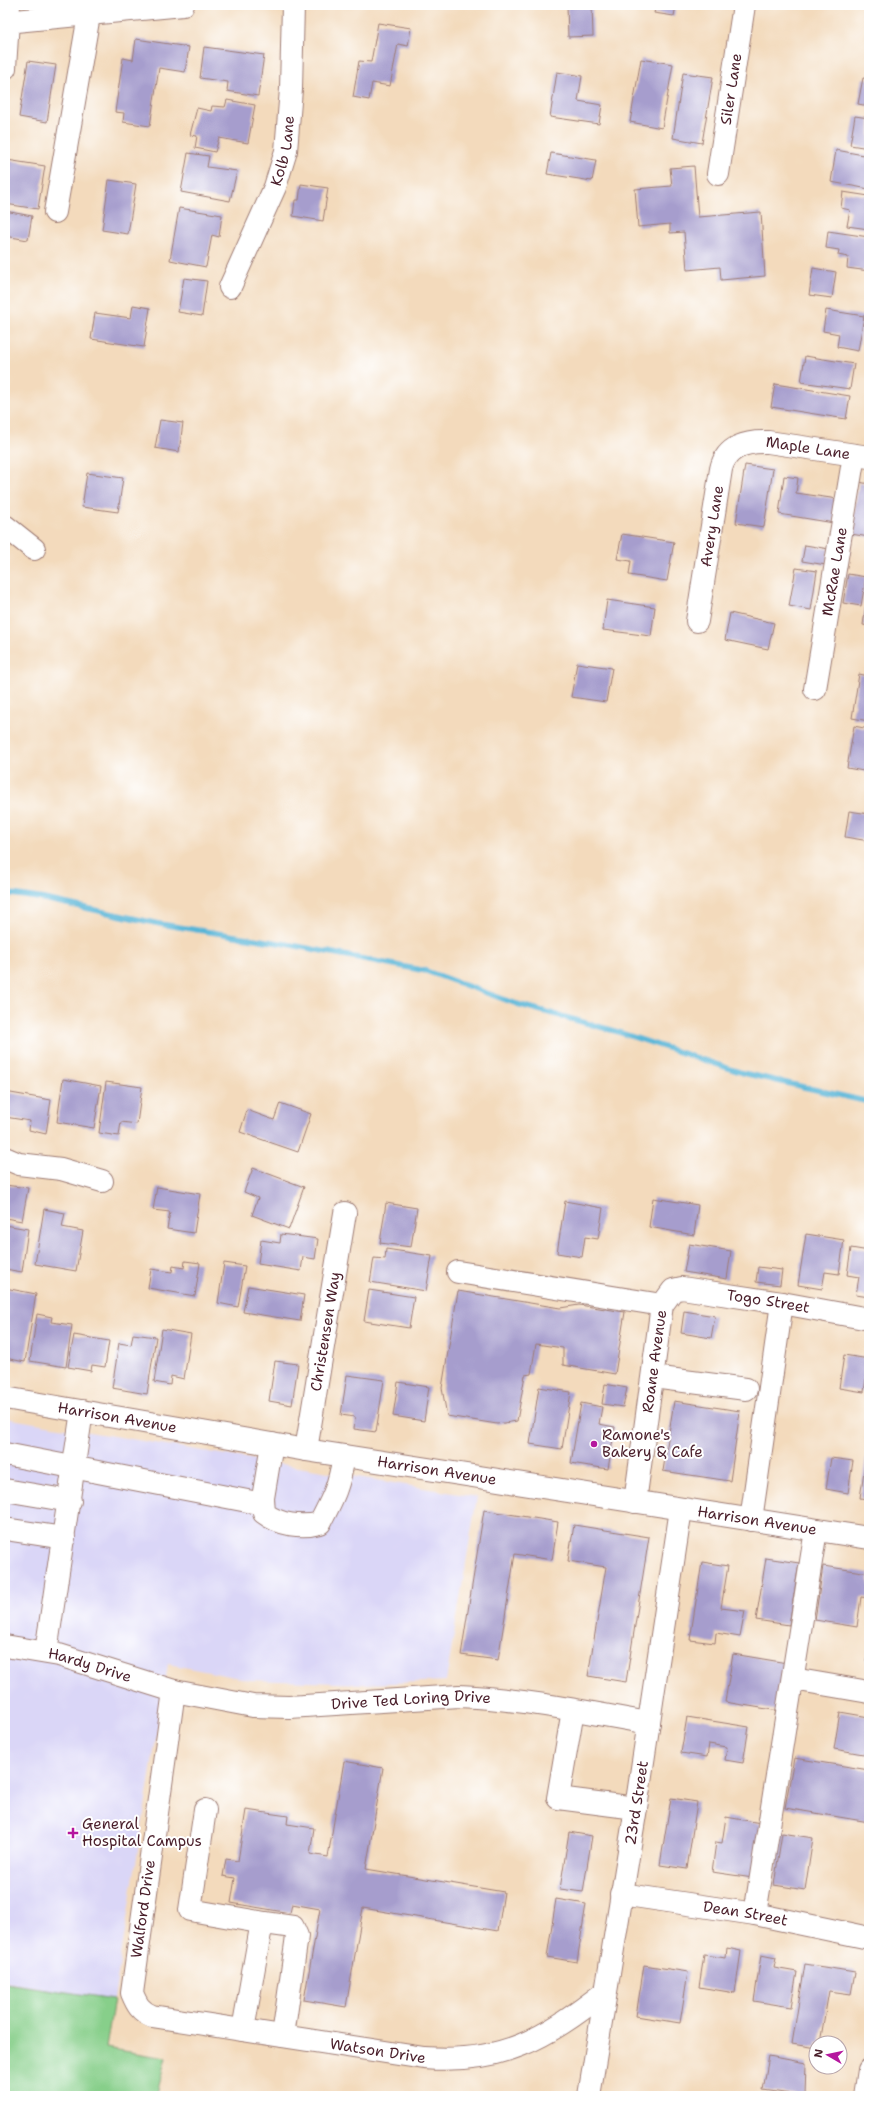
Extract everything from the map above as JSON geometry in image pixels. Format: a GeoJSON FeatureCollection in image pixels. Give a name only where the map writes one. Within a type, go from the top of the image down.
{"type":"FeatureCollection","features":[{"type":"Feature","properties":{"kind":"street"},"geometry":{"type":"LineString","coordinates":[[5,68],[7,56],[7,16],[89,15],[183,5]]}},
{"type":"Feature","properties":{"kind":"street","name":"Kolb Lane"},"geometry":{"type":"LineString","coordinates":[[230,287],[275,187],[286,151],[291,89],[293,5]]}},
{"type":"Feature","properties":{"kind":"street","name":"Siler Lane"},"geometry":{"type":"LineString","coordinates":[[718,174],[744,5]]}},
{"type":"Feature","properties":{"kind":"street"},"geometry":{"type":"LineString","coordinates":[[55,212],[89,15]]}},
{"type":"Feature","properties":{"kind":"street","name":"Maple Lane"},"geometry":{"type":"LineString","coordinates":[[746,443],[768,442],[862,456]]}},
{"type":"Feature","properties":{"kind":"street","name":"Avery Lane"},"geometry":{"type":"LineString","coordinates":[[697,621],[723,461],[734,448],[746,443]]}},
{"type":"Feature","properties":{"kind":"street","name":"McRae Lane"},"geometry":{"type":"LineString","coordinates":[[815,689],[862,456]]}},
{"type":"Feature","properties":{"kind":"street"},"geometry":{"type":"LineString","coordinates":[[5,526],[34,549]]}},
{"type":"Feature","properties":{"kind":"street"},"geometry":{"type":"LineString","coordinates":[[5,1158],[19,1164],[61,1169],[102,1181]]}},
{"type":"Feature","properties":{"kind":"street","name":"Christensen Way"},"geometry":{"type":"LineString","coordinates":[[306,1450],[345,1213]]}},
{"type":"Feature","properties":{"kind":"street"},"geometry":{"type":"LineString","coordinates":[[458,1272],[666,1300]]}},
{"type":"Feature","properties":{"kind":"street","name":"Togo Street"},"geometry":{"type":"LineString","coordinates":[[666,1300],[673,1290],[682,1288],[782,1303],[869,1319]]}},
{"type":"Feature","properties":{"kind":"street","name":"Roane Avenue"},"geometry":{"type":"LineString","coordinates":[[635,1502],[666,1300]]}},
{"type":"Feature","properties":{"kind":"street"},"geometry":{"type":"LineString","coordinates":[[751,1520],[782,1303]]}},
{"type":"Feature","properties":{"kind":"street"},"geometry":{"type":"LineString","coordinates":[[653,1377],[746,1389]]}},
{"type":"Feature","properties":{"kind":"street","name":"Harrison Avenue"},"geometry":{"type":"LineString","coordinates":[[5,1398],[306,1450],[869,1538]]}},
{"type":"Feature","properties":{"kind":"street"},"geometry":{"type":"LineString","coordinates":[[46,1652],[70,1501],[82,1411]]}},
{"type":"Feature","properties":{"kind":"street"},"geometry":{"type":"LineString","coordinates":[[272,1444],[263,1504],[264,1514],[272,1520],[308,1526],[320,1523],[333,1500],[339,1484],[344,1456]]}},
{"type":"Feature","properties":{"kind":"street"},"geometry":{"type":"LineString","coordinates":[[5,1454],[263,1504]]}},
{"type":"Feature","properties":{"kind":"street"},"geometry":{"type":"LineString","coordinates":[[5,1490],[70,1501]]}},
{"type":"Feature","properties":{"kind":"street","name":"23rd Street"},"geometry":{"type":"LineString","coordinates":[[589,2096],[636,1808],[681,1509]]}},
{"type":"Feature","properties":{"kind":"street"},"geometry":{"type":"LineString","coordinates":[[5,1529],[64,1538]]}},
{"type":"Feature","properties":{"kind":"street"},"geometry":{"type":"LineString","coordinates":[[755,1914],[816,1530]]}},
{"type":"Feature","properties":{"kind":"street","name":"Hardy Drive"},"geometry":{"type":"LineString","coordinates":[[5,1646],[46,1652],[174,1691]]}},
{"type":"Feature","properties":{"kind":"street"},"geometry":{"type":"LineString","coordinates":[[792,1680],[869,1692]]}},
{"type":"Feature","properties":{"kind":"street","name":"Drive Ted Loring Drive"},"geometry":{"type":"LineString","coordinates":[[174,1691],[236,1703],[270,1707],[304,1707],[459,1696],[510,1700],[649,1723]]}},
{"type":"Feature","properties":{"kind":"street","name":"Walford Drive"},"geometry":{"type":"LineString","coordinates":[[137,2007],[132,1993],[174,1691]]}},
{"type":"Feature","properties":{"kind":"street"},"geometry":{"type":"LineString","coordinates":[[573,1710],[558,1798],[636,1808]]}},
{"type":"Feature","properties":{"kind":"street"},"geometry":{"type":"LineString","coordinates":[[205,1810],[190,1910],[293,1927],[297,1936],[283,2036]]}},
{"type":"Feature","properties":{"kind":"street","name":"Dean Street"},"geometry":{"type":"LineString","coordinates":[[621,1894],[755,1914],[869,1938]]}},
{"type":"Feature","properties":{"kind":"street"},"geometry":{"type":"LineString","coordinates":[[243,2030],[260,1933],[265,1923]]}},
{"type":"Feature","properties":{"kind":"street","name":"Watson Drive"},"geometry":{"type":"LineString","coordinates":[[137,2007],[152,2016],[424,2058],[467,2059],[488,2056],[536,2040],[570,2020],[605,1992]]}},
{"type":"Feature","properties":{"kind":"street"},"geometry":{"type":"LineString","coordinates":[[865,2096],[869,2070]]}},
{"type":"Feature","properties":{"kind":"shaded area","name":"General Hospital Campus"},"geometry":{"type":"Polygon","coordinates":[[[5,1418],[477,1497],[446,1681],[365,1684],[250,1680],[168,1664],[114,1999],[5,1982],[5,1418]]]}},
{"type":"Feature","properties":{"kind":"green space"},"geometry":{"type":"Polygon","coordinates":[[[5,1983],[114,1999],[106,2048],[166,2058],[156,2096],[74,2096],[63,2094],[62,2096],[5,2096],[5,1983]]]}},
{"type":"Feature","properties":{"kind":"building"},"geometry":{"type":"Polygon","coordinates":[[[567,5],[592,5],[593,36],[568,37],[567,5]]]}},
{"type":"Feature","properties":{"kind":"building"},"geometry":{"type":"Polygon","coordinates":[[[656,5],[676,5],[674,16],[654,13],[656,5]]]}},
{"type":"Feature","properties":{"kind":"building"},"geometry":{"type":"Polygon","coordinates":[[[378,23],[411,28],[408,46],[398,44],[390,86],[372,83],[369,100],[353,97],[359,61],[371,62],[378,23]]]}},
{"type":"Feature","properties":{"kind":"building"},"geometry":{"type":"Polygon","coordinates":[[[136,39],[189,47],[185,72],[159,68],[150,126],[123,122],[124,113],[115,112],[123,58],[133,60],[136,39]]]}},
{"type":"Feature","properties":{"kind":"building"},"geometry":{"type":"Polygon","coordinates":[[[204,47],[264,55],[258,96],[227,91],[228,82],[200,78],[204,47]]]}},
{"type":"Feature","properties":{"kind":"building"},"geometry":{"type":"Polygon","coordinates":[[[641,59],[673,64],[662,128],[630,122],[641,59]]]}},
{"type":"Feature","properties":{"kind":"building"},"geometry":{"type":"Polygon","coordinates":[[[28,61],[56,65],[47,122],[19,117],[28,61]]]}},
{"type":"Feature","properties":{"kind":"building"},"geometry":{"type":"Polygon","coordinates":[[[557,72],[582,76],[578,101],[602,105],[599,124],[550,117],[557,72]]]}},
{"type":"Feature","properties":{"kind":"building"},"geometry":{"type":"Polygon","coordinates":[[[683,73],[713,77],[702,143],[673,138],[683,73]]]}},
{"type":"Feature","properties":{"kind":"building"},"geometry":{"type":"Polygon","coordinates":[[[863,78],[869,79],[869,106],[858,104],[863,78]]]}},
{"type":"Feature","properties":{"kind":"building"},"geometry":{"type":"Polygon","coordinates":[[[227,100],[255,105],[248,143],[219,138],[215,152],[195,148],[197,136],[190,135],[197,108],[211,111],[212,106],[225,107],[227,100]]]}},
{"type":"Feature","properties":{"kind":"building"},"geometry":{"type":"Polygon","coordinates":[[[855,116],[869,118],[869,148],[850,145],[855,116]]]}},
{"type":"Feature","properties":{"kind":"building"},"geometry":{"type":"Polygon","coordinates":[[[836,150],[869,156],[869,189],[831,182],[836,150]]]}},
{"type":"Feature","properties":{"kind":"building"},"geometry":{"type":"Polygon","coordinates":[[[188,153],[209,156],[207,167],[237,171],[230,201],[181,192],[188,153]]]}},
{"type":"Feature","properties":{"kind":"building"},"geometry":{"type":"Polygon","coordinates":[[[551,153],[596,160],[592,181],[547,174],[551,153]]]}},
{"type":"Feature","properties":{"kind":"building"},"geometry":{"type":"Polygon","coordinates":[[[7,160],[45,166],[38,209],[5,204],[5,174],[7,160]]]}},
{"type":"Feature","properties":{"kind":"building"},"geometry":{"type":"Polygon","coordinates":[[[694,166],[698,217],[761,212],[765,276],[721,280],[720,267],[687,270],[684,232],[670,233],[670,224],[638,227],[635,189],[672,186],[670,168],[694,166]]]}},
{"type":"Feature","properties":{"kind":"building"},"geometry":{"type":"Polygon","coordinates":[[[109,180],[136,184],[128,234],[102,230],[109,180]]]}},
{"type":"Feature","properties":{"kind":"building"},"geometry":{"type":"Polygon","coordinates":[[[301,184],[328,188],[323,221],[293,216],[295,200],[299,200],[301,184]]]}},
{"type":"Feature","properties":{"kind":"building"},"geometry":{"type":"Polygon","coordinates":[[[843,192],[869,196],[869,229],[847,226],[850,210],[841,208],[843,192]]]}},
{"type":"Feature","properties":{"kind":"building"},"geometry":{"type":"Polygon","coordinates":[[[179,208],[222,215],[219,237],[212,235],[206,267],[170,260],[179,208]]]}},
{"type":"Feature","properties":{"kind":"building"},"geometry":{"type":"Polygon","coordinates":[[[5,211],[32,216],[28,240],[5,236],[5,211]]]}},
{"type":"Feature","properties":{"kind":"building"},"geometry":{"type":"Polygon","coordinates":[[[828,231],[869,237],[869,271],[847,268],[848,257],[838,255],[839,250],[826,248],[828,231]]]}},
{"type":"Feature","properties":{"kind":"building"},"geometry":{"type":"Polygon","coordinates":[[[813,268],[836,272],[832,298],[809,295],[813,268]]]}},
{"type":"Feature","properties":{"kind":"building"},"geometry":{"type":"Polygon","coordinates":[[[184,278],[207,281],[202,316],[178,312],[184,278]]]}},
{"type":"Feature","properties":{"kind":"building"},"geometry":{"type":"Polygon","coordinates":[[[133,305],[150,308],[144,347],[91,339],[95,313],[131,318],[133,305]]]}},
{"type":"Feature","properties":{"kind":"building"},"geometry":{"type":"Polygon","coordinates":[[[826,310],[864,316],[858,351],[837,347],[839,334],[823,331],[826,310]]]}},
{"type":"Feature","properties":{"kind":"building"},"geometry":{"type":"Polygon","coordinates":[[[805,356],[854,364],[850,389],[801,382],[805,356]]]}},
{"type":"Feature","properties":{"kind":"building"},"geometry":{"type":"Polygon","coordinates":[[[775,384],[850,396],[846,419],[771,407],[775,384]]]}},
{"type":"Feature","properties":{"kind":"building"},"geometry":{"type":"Polygon","coordinates":[[[160,420],[183,423],[179,452],[155,448],[160,420]]]}},
{"type":"Feature","properties":{"kind":"building"},"geometry":{"type":"Polygon","coordinates":[[[745,465],[773,469],[764,527],[736,523],[745,465]]]}},
{"type":"Feature","properties":{"kind":"building"},"geometry":{"type":"Polygon","coordinates":[[[87,473],[123,478],[118,512],[82,507],[87,473]]]}},
{"type":"Feature","properties":{"kind":"building"},"geometry":{"type":"Polygon","coordinates":[[[784,476],[798,478],[796,493],[838,499],[834,523],[779,514],[784,476]]]}},
{"type":"Feature","properties":{"kind":"building"},"geometry":{"type":"Polygon","coordinates":[[[859,482],[869,484],[869,537],[851,534],[859,482]]]}},
{"type":"Feature","properties":{"kind":"building"},"geometry":{"type":"Polygon","coordinates":[[[622,534],[674,542],[667,581],[629,575],[631,561],[617,559],[622,534]]]}},
{"type":"Feature","properties":{"kind":"building"},"geometry":{"type":"Polygon","coordinates":[[[805,545],[829,549],[826,565],[802,561],[805,545]]]}},
{"type":"Feature","properties":{"kind":"building"},"geometry":{"type":"Polygon","coordinates":[[[796,568],[817,571],[811,610],[789,606],[796,568]]]}},
{"type":"Feature","properties":{"kind":"building"},"geometry":{"type":"Polygon","coordinates":[[[848,574],[866,577],[861,606],[843,603],[848,574]]]}},
{"type":"Feature","properties":{"kind":"building"},"geometry":{"type":"Polygon","coordinates":[[[867,597],[869,597],[869,626],[863,625],[867,597]]]}},
{"type":"Feature","properties":{"kind":"building"},"geometry":{"type":"Polygon","coordinates":[[[607,600],[655,607],[651,636],[603,630],[607,600]]]}},
{"type":"Feature","properties":{"kind":"building"},"geometry":{"type":"Polygon","coordinates":[[[730,613],[774,623],[768,649],[725,640],[730,613]]]}},
{"type":"Feature","properties":{"kind":"building"},"geometry":{"type":"Polygon","coordinates":[[[577,663],[612,668],[606,702],[571,697],[577,663]]]}},
{"type":"Feature","properties":{"kind":"building"},"geometry":{"type":"Polygon","coordinates":[[[859,674],[869,676],[869,721],[852,718],[859,674]]]}},
{"type":"Feature","properties":{"kind":"building"},"geometry":{"type":"Polygon","coordinates":[[[854,726],[869,729],[869,772],[847,768],[854,726]]]}},
{"type":"Feature","properties":{"kind":"building"},"geometry":{"type":"Polygon","coordinates":[[[849,811],[869,814],[869,841],[845,837],[849,811]]]}},
{"type":"Feature","properties":{"kind":"building"},"geometry":{"type":"Polygon","coordinates":[[[63,1079],[101,1086],[94,1128],[57,1122],[63,1079]]]}},
{"type":"Feature","properties":{"kind":"building"},"geometry":{"type":"Polygon","coordinates":[[[106,1082],[142,1087],[137,1124],[121,1122],[119,1136],[99,1133],[106,1082]]]}},
{"type":"Feature","properties":{"kind":"building"},"geometry":{"type":"Polygon","coordinates":[[[5,1092],[51,1100],[46,1134],[29,1130],[30,1121],[5,1117],[5,1092]]]}},
{"type":"Feature","properties":{"kind":"building"},"geometry":{"type":"Polygon","coordinates":[[[280,1103],[311,1114],[298,1152],[240,1132],[247,1110],[274,1120],[280,1103]]]}},
{"type":"Feature","properties":{"kind":"building"},"geometry":{"type":"Polygon","coordinates":[[[253,1168],[304,1187],[289,1229],[252,1215],[258,1198],[244,1192],[253,1168]]]}},
{"type":"Feature","properties":{"kind":"building"},"geometry":{"type":"Polygon","coordinates":[[[5,1185],[28,1188],[22,1221],[5,1218],[5,1185]]]}},
{"type":"Feature","properties":{"kind":"building"},"geometry":{"type":"Polygon","coordinates":[[[157,1187],[200,1194],[194,1233],[167,1229],[170,1212],[153,1210],[157,1187]]]}},
{"type":"Feature","properties":{"kind":"building"},"geometry":{"type":"Polygon","coordinates":[[[653,1198],[698,1205],[694,1235],[649,1227],[653,1198]]]}},
{"type":"Feature","properties":{"kind":"building"},"geometry":{"type":"Polygon","coordinates":[[[565,1201],[603,1208],[598,1239],[585,1237],[582,1257],[557,1253],[565,1201]]]}},
{"type":"Feature","properties":{"kind":"building"},"geometry":{"type":"Polygon","coordinates":[[[386,1203],[417,1208],[411,1247],[380,1243],[386,1203]]]}},
{"type":"Feature","properties":{"kind":"building"},"geometry":{"type":"Polygon","coordinates":[[[44,1209],[65,1213],[62,1227],[83,1231],[76,1271],[35,1264],[44,1209]]]}},
{"type":"Feature","properties":{"kind":"building"},"geometry":{"type":"Polygon","coordinates":[[[5,1225],[28,1229],[22,1272],[5,1269],[5,1225]]]}},
{"type":"Feature","properties":{"kind":"building"},"geometry":{"type":"Polygon","coordinates":[[[281,1234],[318,1239],[315,1259],[303,1257],[301,1271],[258,1264],[261,1240],[280,1243],[281,1234]]]}},
{"type":"Feature","properties":{"kind":"building"},"geometry":{"type":"Polygon","coordinates":[[[806,1234],[844,1240],[839,1274],[825,1272],[822,1289],[798,1285],[806,1234]]]}},
{"type":"Feature","properties":{"kind":"building"},"geometry":{"type":"Polygon","coordinates":[[[689,1244],[731,1251],[727,1279],[684,1272],[689,1244]]]}},
{"type":"Feature","properties":{"kind":"building"},"geometry":{"type":"Polygon","coordinates":[[[851,1248],[869,1251],[869,1297],[856,1295],[859,1277],[847,1275],[851,1248]]]}},
{"type":"Feature","properties":{"kind":"building"},"geometry":{"type":"Polygon","coordinates":[[[386,1249],[432,1256],[426,1291],[370,1282],[374,1258],[385,1259],[386,1249]]]}},
{"type":"Feature","properties":{"kind":"building"},"geometry":{"type":"Polygon","coordinates":[[[185,1261],[200,1263],[195,1296],[148,1288],[151,1269],[172,1272],[173,1266],[184,1268],[185,1261]]]}},
{"type":"Feature","properties":{"kind":"building"},"geometry":{"type":"Polygon","coordinates":[[[224,1263],[245,1266],[238,1307],[218,1303],[224,1263]]]}},
{"type":"Feature","properties":{"kind":"building"},"geometry":{"type":"Polygon","coordinates":[[[758,1267],[782,1270],[780,1285],[756,1282],[758,1267]]]}},
{"type":"Feature","properties":{"kind":"building"},"geometry":{"type":"Polygon","coordinates":[[[248,1286],[304,1295],[300,1321],[243,1312],[248,1286]]]}},
{"type":"Feature","properties":{"kind":"building"},"geometry":{"type":"Polygon","coordinates":[[[5,1288],[36,1294],[25,1362],[5,1358],[5,1288]]]}},
{"type":"Feature","properties":{"kind":"building"},"geometry":{"type":"Polygon","coordinates":[[[369,1290],[414,1297],[409,1328],[364,1321],[369,1290]]]}},
{"type":"Feature","properties":{"kind":"building"},"geometry":{"type":"Polygon","coordinates":[[[458,1291],[560,1308],[579,1305],[625,1312],[615,1374],[563,1365],[563,1348],[536,1344],[531,1374],[525,1375],[517,1421],[497,1424],[447,1416],[442,1388],[458,1291]]]}},
{"type":"Feature","properties":{"kind":"building"},"geometry":{"type":"Polygon","coordinates":[[[684,1311],[715,1316],[711,1338],[681,1333],[684,1311]]]}},
{"type":"Feature","properties":{"kind":"building"},"geometry":{"type":"Polygon","coordinates":[[[37,1314],[52,1317],[51,1322],[72,1325],[66,1367],[30,1361],[37,1314]]]}},
{"type":"Feature","properties":{"kind":"building"},"geometry":{"type":"Polygon","coordinates":[[[162,1329],[191,1334],[184,1379],[171,1376],[170,1385],[154,1382],[162,1329]]]}},
{"type":"Feature","properties":{"kind":"building"},"geometry":{"type":"Polygon","coordinates":[[[133,1334],[156,1337],[147,1394],[112,1388],[119,1343],[131,1345],[133,1334]]]}},
{"type":"Feature","properties":{"kind":"building"},"geometry":{"type":"Polygon","coordinates":[[[74,1335],[109,1341],[105,1367],[92,1365],[91,1371],[68,1367],[74,1335]]]}},
{"type":"Feature","properties":{"kind":"building"},"geometry":{"type":"Polygon","coordinates":[[[844,1355],[869,1359],[864,1392],[839,1388],[844,1355]]]}},
{"type":"Feature","properties":{"kind":"building"},"geometry":{"type":"Polygon","coordinates":[[[275,1361],[298,1364],[292,1405],[269,1401],[275,1361]]]}},
{"type":"Feature","properties":{"kind":"building"},"geometry":{"type":"Polygon","coordinates":[[[347,1375],[384,1380],[376,1432],[354,1429],[355,1417],[341,1415],[347,1375]]]}},
{"type":"Feature","properties":{"kind":"building"},"geometry":{"type":"Polygon","coordinates":[[[398,1382],[429,1387],[424,1421],[393,1416],[398,1382]]]}},
{"type":"Feature","properties":{"kind":"building"},"geometry":{"type":"Polygon","coordinates":[[[605,1384],[627,1388],[623,1407],[602,1404],[605,1384]]]}},
{"type":"Feature","properties":{"kind":"building"},"geometry":{"type":"Polygon","coordinates":[[[539,1387],[571,1392],[562,1449],[530,1444],[539,1387]]]}},
{"type":"Feature","properties":{"kind":"building"},"geometry":{"type":"Polygon","coordinates":[[[674,1401],[740,1411],[730,1481],[663,1471],[674,1401]]]}},
{"type":"Feature","properties":{"kind":"building"},"geometry":{"type":"Polygon","coordinates":[[[581,1403],[602,1407],[599,1424],[615,1427],[608,1469],[571,1463],[581,1403]]]}},
{"type":"Feature","properties":{"kind":"building"},"geometry":{"type":"Polygon","coordinates":[[[869,1444],[869,1499],[860,1498],[869,1444]]]}},
{"type":"Feature","properties":{"kind":"building"},"geometry":{"type":"Polygon","coordinates":[[[831,1458],[853,1461],[848,1493],[826,1489],[831,1458]]]}},
{"type":"Feature","properties":{"kind":"building"},"geometry":{"type":"Polygon","coordinates":[[[484,1510],[558,1522],[552,1560],[515,1554],[498,1660],[461,1655],[484,1510]]]}},
{"type":"Feature","properties":{"kind":"building"},"geometry":{"type":"Polygon","coordinates":[[[574,1525],[649,1537],[626,1682],[588,1676],[606,1567],[568,1561],[574,1525]]]}},
{"type":"Feature","properties":{"kind":"building"},"geometry":{"type":"Polygon","coordinates":[[[766,1558],[799,1563],[789,1625],[756,1620],[766,1558]]]}},
{"type":"Feature","properties":{"kind":"building"},"geometry":{"type":"Polygon","coordinates":[[[702,1562],[728,1566],[721,1608],[745,1611],[740,1637],[716,1633],[715,1643],[690,1640],[702,1562]]]}},
{"type":"Feature","properties":{"kind":"building"},"geometry":{"type":"Polygon","coordinates":[[[823,1566],[869,1573],[869,1598],[861,1597],[857,1627],[815,1620],[823,1566]]]}},
{"type":"Feature","properties":{"kind":"building"},"geometry":{"type":"Polygon","coordinates":[[[869,1649],[869,1662],[866,1661],[869,1649]]]}},
{"type":"Feature","properties":{"kind":"building"},"geometry":{"type":"Polygon","coordinates":[[[733,1654],[787,1663],[779,1711],[725,1702],[733,1654]]]}},
{"type":"Feature","properties":{"kind":"building"},"geometry":{"type":"Polygon","coordinates":[[[840,1712],[869,1717],[869,1755],[834,1749],[840,1712]]]}},
{"type":"Feature","properties":{"kind":"building"},"geometry":{"type":"Polygon","coordinates":[[[687,1717],[749,1727],[743,1763],[725,1760],[727,1747],[709,1744],[707,1757],[681,1753],[687,1717]]]}},
{"type":"Feature","properties":{"kind":"building"},"geometry":{"type":"Polygon","coordinates":[[[794,1758],[869,1770],[869,1822],[785,1808],[794,1758]]]}},
{"type":"Feature","properties":{"kind":"building"},"geometry":{"type":"Polygon","coordinates":[[[344,1761],[383,1768],[366,1869],[504,1892],[498,1931],[363,1908],[346,2007],[304,2000],[320,1909],[292,1904],[290,1913],[231,1903],[235,1878],[223,1876],[226,1859],[238,1861],[246,1810],[288,1816],[287,1824],[314,1828],[310,1854],[328,1857],[344,1761]]]}},
{"type":"Feature","properties":{"kind":"building"},"geometry":{"type":"Polygon","coordinates":[[[671,1798],[697,1802],[687,1869],[660,1865],[671,1798]]]}},
{"type":"Feature","properties":{"kind":"building"},"geometry":{"type":"Polygon","coordinates":[[[726,1817],[761,1823],[753,1878],[712,1872],[716,1842],[722,1843],[726,1817]]]}},
{"type":"Feature","properties":{"kind":"building"},"geometry":{"type":"Polygon","coordinates":[[[569,1832],[592,1836],[583,1892],[560,1889],[569,1832]]]}},
{"type":"Feature","properties":{"kind":"building"},"geometry":{"type":"Polygon","coordinates":[[[782,1833],[813,1838],[805,1890],[774,1885],[782,1833]]]}},
{"type":"Feature","properties":{"kind":"building"},"geometry":{"type":"Polygon","coordinates":[[[556,1899],[586,1904],[577,1962],[547,1957],[556,1899]]]}},
{"type":"Feature","properties":{"kind":"building"},"geometry":{"type":"Polygon","coordinates":[[[727,1948],[741,1951],[735,1993],[699,1987],[704,1955],[726,1958],[727,1948]]]}},
{"type":"Feature","properties":{"kind":"building"},"geometry":{"type":"Polygon","coordinates":[[[761,1955],[776,1958],[774,1968],[797,1972],[791,2007],[754,2001],[761,1955]]]}},
{"type":"Feature","properties":{"kind":"building"},"geometry":{"type":"Polygon","coordinates":[[[805,1964],[855,1972],[851,1994],[829,1991],[821,2035],[808,2035],[808,2047],[792,2044],[805,1964]]]}},
{"type":"Feature","properties":{"kind":"building"},"geometry":{"type":"Polygon","coordinates":[[[644,1965],[688,1972],[680,2023],[636,2016],[644,1965]]]}},
{"type":"Feature","properties":{"kind":"building"},"geometry":{"type":"Polygon","coordinates":[[[769,2056],[806,2063],[805,2096],[763,2090],[769,2056]]]}},
{"type":"Feature","properties":{"kind":"waterway"},"geometry":{"type":"LineString","coordinates":[[5,893],[44,899],[160,924],[286,944],[426,971],[517,1004],[615,1031],[743,1073],[869,1102]]}},
{"type":"Feature","properties":{"kind":"place","name":"Ramone's Bakery & Cafe"},"geometry":{"type":"Point","coordinates":[594,1444]}},
{"type":"Feature","properties":{"kind":"place","name":"General Hospital Campus"},"geometry":{"type":"Point","coordinates":[73,1833]}}]}
